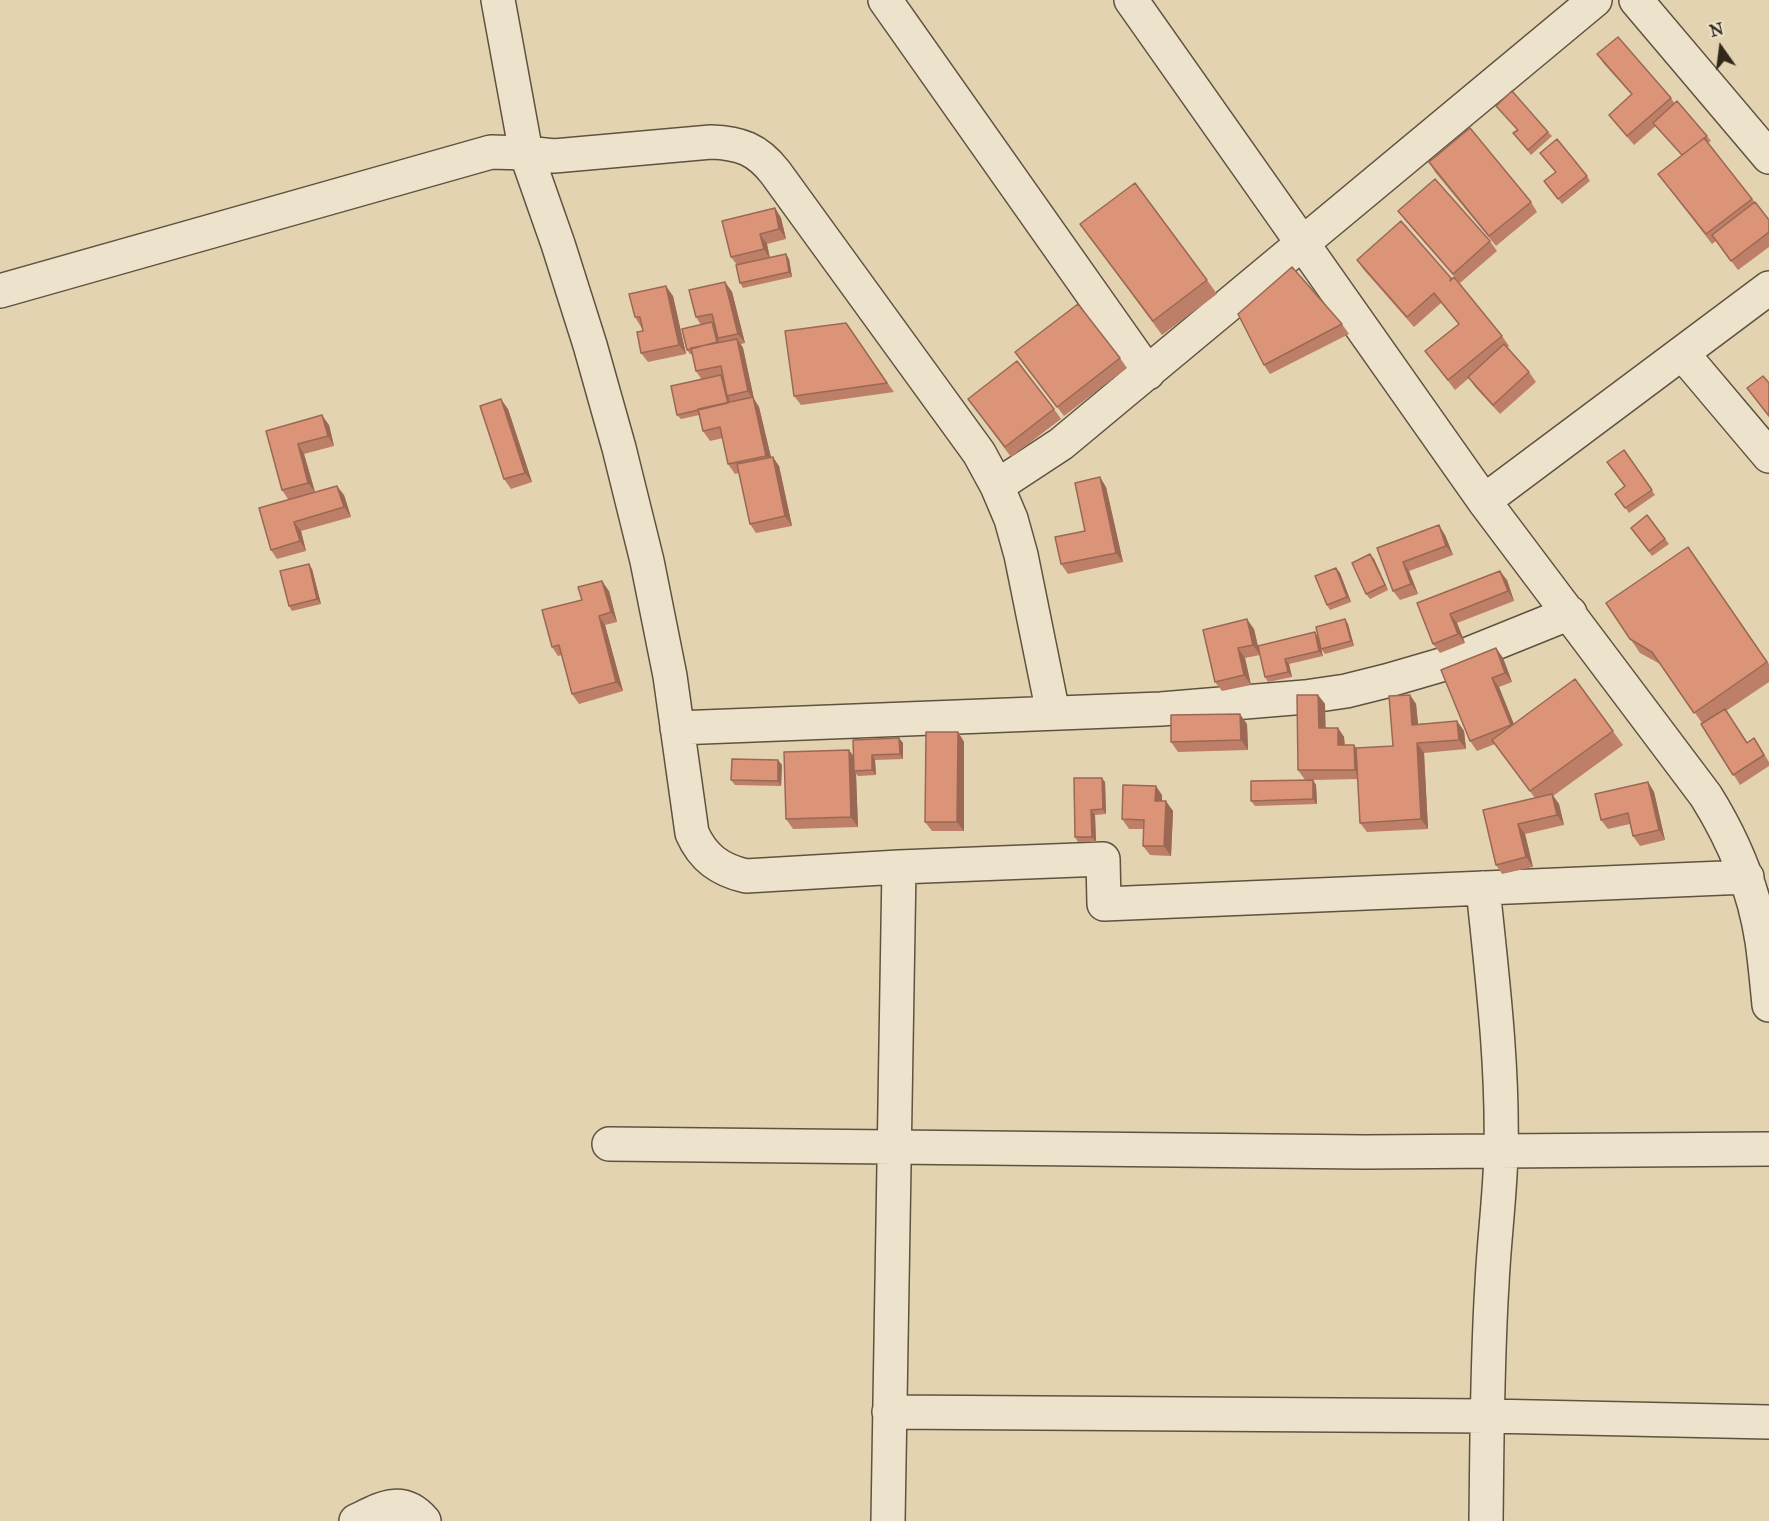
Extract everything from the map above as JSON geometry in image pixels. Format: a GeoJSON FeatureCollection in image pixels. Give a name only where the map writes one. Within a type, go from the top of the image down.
{"type":"FeatureCollection","features":[{"type":"Feature","properties":{"kind":"street"},"geometry":{"type":"LineString","coordinates":[[498,0],[526,153],[587,334],[619,448],[647,561],[670,676],[692,833],[697,845],[714,863],[729,872],[746,876],[1104,859],[1104,904],[1747,877]]}},
{"type":"Feature","properties":{"kind":"street"},"geometry":{"type":"LineString","coordinates":[[885,0],[1148,373]]}},
{"type":"Feature","properties":{"kind":"street"},"geometry":{"type":"LineString","coordinates":[[997,486],[1061,444],[1595,0]]}},
{"type":"Feature","properties":{"kind":"street"},"geometry":{"type":"LineString","coordinates":[[1636,0],[1769,157]]}},
{"type":"Feature","properties":{"kind":"street"},"geometry":{"type":"LineString","coordinates":[[1138,3],[1303,244],[1484,501],[1570,613],[1706,796],[1722,821],[1747,877],[1756,909],[1769,1005]]}},
{"type":"Feature","properties":{"kind":"street"},"geometry":{"type":"LineString","coordinates":[[0,291],[491,153],[554,156],[720,142],[745,147],[757,154],[775,172],[958,423],[979,453],[997,486],[1011,519],[1021,555],[1053,713]]}},
{"type":"Feature","properties":{"kind":"street"},"geometry":{"type":"LineString","coordinates":[[1484,501],[1769,288]]}},
{"type":"Feature","properties":{"kind":"street"},"geometry":{"type":"LineString","coordinates":[[1682,353],[1769,456]]}},
{"type":"Feature","properties":{"kind":"street"},"geometry":{"type":"LineString","coordinates":[[677,728],[1161,709],[1305,697],[1346,691],[1441,664],[1570,613]]}},
{"type":"Feature","properties":{"kind":"street"},"geometry":{"type":"LineString","coordinates":[[888,1521],[899,867]]}},
{"type":"Feature","properties":{"kind":"street"},"geometry":{"type":"LineString","coordinates":[[1483,888],[1501,1087],[1498,1218],[1492,1283],[1486,1521]]}},
{"type":"Feature","properties":{"kind":"street"},"geometry":{"type":"LineString","coordinates":[[609,1144],[1353,1152],[1769,1149]]}},
{"type":"Feature","properties":{"kind":"street"},"geometry":{"type":"LineString","coordinates":[[889,1412],[1488,1416],[1769,1422]]}},
{"type":"Feature","properties":{"kind":"street"},"geometry":{"type":"LineString","coordinates":[[356,1521],[389,1506],[410,1509],[424,1521]]}},
{"type":"Feature","properties":{"kind":"building"},"geometry":{"type":"Polygon","coordinates":[[[1618,37],[1671,98],[1627,136],[1609,115],[1632,94],[1597,54],[1618,37]]]}},
{"type":"Feature","properties":{"kind":"building"},"geometry":{"type":"Polygon","coordinates":[[[1512,91],[1548,132],[1528,150],[1513,133],[1518,130],[1496,106],[1512,91]]]}},
{"type":"Feature","properties":{"kind":"building"},"geometry":{"type":"Polygon","coordinates":[[[1677,101],[1707,136],[1682,155],[1653,123],[1677,101]]]}},
{"type":"Feature","properties":{"kind":"building"},"geometry":{"type":"Polygon","coordinates":[[[1470,128],[1531,202],[1489,236],[1429,162],[1470,128]]]}},
{"type":"Feature","properties":{"kind":"building"},"geometry":{"type":"Polygon","coordinates":[[[1704,138],[1752,199],[1706,234],[1658,174],[1704,138]]]}},
{"type":"Feature","properties":{"kind":"building"},"geometry":{"type":"Polygon","coordinates":[[[1557,139],[1587,176],[1558,199],[1544,181],[1556,172],[1540,153],[1557,139]]]}},
{"type":"Feature","properties":{"kind":"building"},"geometry":{"type":"Polygon","coordinates":[[[1435,179],[1490,241],[1453,274],[1398,211],[1435,179]]]}},
{"type":"Feature","properties":{"kind":"building"},"geometry":{"type":"Polygon","coordinates":[[[1135,183],[1207,280],[1153,321],[1080,224],[1135,183]]]}},
{"type":"Feature","properties":{"kind":"building"},"geometry":{"type":"Polygon","coordinates":[[[1755,202],[1769,220],[1769,232],[1731,261],[1712,235],[1755,202]]]}},
{"type":"Feature","properties":{"kind":"building"},"geometry":{"type":"Polygon","coordinates":[[[775,208],[779,229],[760,234],[764,249],[731,257],[722,221],[775,208]]]}},
{"type":"Feature","properties":{"kind":"building"},"geometry":{"type":"Polygon","coordinates":[[[1401,221],[1451,278],[1450,281],[1454,277],[1502,336],[1448,380],[1425,351],[1459,324],[1434,293],[1407,317],[1357,260],[1401,221]]]}},
{"type":"Feature","properties":{"kind":"building"},"geometry":{"type":"Polygon","coordinates":[[[786,254],[789,272],[740,283],[736,265],[786,254]]]}},
{"type":"Feature","properties":{"kind":"building"},"geometry":{"type":"Polygon","coordinates":[[[1292,267],[1342,324],[1264,365],[1238,314],[1292,267]]]}},
{"type":"Feature","properties":{"kind":"building"},"geometry":{"type":"Polygon","coordinates":[[[725,282],[738,334],[718,338],[712,314],[696,317],[689,290],[725,282]]]}},
{"type":"Feature","properties":{"kind":"building"},"geometry":{"type":"Polygon","coordinates":[[[666,286],[679,345],[641,353],[637,332],[643,331],[640,317],[635,317],[629,294],[666,286]]]}},
{"type":"Feature","properties":{"kind":"building"},"geometry":{"type":"Polygon","coordinates":[[[1078,304],[1120,358],[1057,407],[1015,352],[1078,304]]]}},
{"type":"Feature","properties":{"kind":"building"},"geometry":{"type":"Polygon","coordinates":[[[712,322],[717,342],[687,350],[682,329],[712,322]]]}},
{"type":"Feature","properties":{"kind":"building"},"geometry":{"type":"Polygon","coordinates":[[[846,323],[887,383],[794,396],[785,331],[846,323]]]}},
{"type":"Feature","properties":{"kind":"building"},"geometry":{"type":"Polygon","coordinates":[[[737,339],[748,391],[727,396],[721,366],[696,371],[691,348],[737,339]]]}},
{"type":"Feature","properties":{"kind":"building"},"geometry":{"type":"Polygon","coordinates":[[[1504,344],[1529,372],[1493,405],[1468,377],[1504,344]]]}},
{"type":"Feature","properties":{"kind":"building"},"geometry":{"type":"Polygon","coordinates":[[[1017,361],[1054,409],[1005,447],[968,399],[1017,361]]]}},
{"type":"Feature","properties":{"kind":"building"},"geometry":{"type":"Polygon","coordinates":[[[721,375],[728,403],[677,415],[671,386],[721,375]]]}},
{"type":"Feature","properties":{"kind":"building"},"geometry":{"type":"Polygon","coordinates":[[[1763,376],[1769,383],[1769,416],[1747,388],[1763,376]]]}},
{"type":"Feature","properties":{"kind":"building"},"geometry":{"type":"Polygon","coordinates":[[[753,397],[766,456],[728,464],[720,427],[703,431],[698,409],[753,397]]]}},
{"type":"Feature","properties":{"kind":"building"},"geometry":{"type":"Polygon","coordinates":[[[501,399],[525,473],[504,479],[480,406],[501,399]]]}},
{"type":"Feature","properties":{"kind":"building"},"geometry":{"type":"Polygon","coordinates":[[[322,415],[328,436],[298,444],[308,483],[282,490],[266,431],[322,415]]]}},
{"type":"Feature","properties":{"kind":"building"},"geometry":{"type":"Polygon","coordinates":[[[1624,450],[1652,490],[1625,508],[1615,494],[1625,486],[1607,462],[1624,450]]]}},
{"type":"Feature","properties":{"kind":"building"},"geometry":{"type":"Polygon","coordinates":[[[773,457],[785,516],[750,524],[737,464],[773,457]]]}},
{"type":"Feature","properties":{"kind":"building"},"geometry":{"type":"Polygon","coordinates":[[[1100,477],[1116,553],[1061,564],[1055,537],[1085,531],[1075,483],[1100,477]]]}},
{"type":"Feature","properties":{"kind":"building"},"geometry":{"type":"Polygon","coordinates":[[[337,486],[344,507],[294,522],[300,541],[271,550],[259,508],[337,486]]]}},
{"type":"Feature","properties":{"kind":"building"},"geometry":{"type":"Polygon","coordinates":[[[1647,515],[1665,539],[1649,551],[1631,528],[1647,515]]]}},
{"type":"Feature","properties":{"kind":"building"},"geometry":{"type":"Polygon","coordinates":[[[1439,525],[1446,546],[1403,562],[1411,584],[1393,591],[1377,548],[1439,525]]]}},
{"type":"Feature","properties":{"kind":"building"},"geometry":{"type":"Polygon","coordinates":[[[1688,547],[1767,662],[1694,713],[1652,652],[1630,639],[1606,603],[1688,547]]]}},
{"type":"Feature","properties":{"kind":"building"},"geometry":{"type":"Polygon","coordinates":[[[1370,554],[1385,585],[1366,594],[1352,563],[1370,554]]]}},
{"type":"Feature","properties":{"kind":"building"},"geometry":{"type":"Polygon","coordinates":[[[309,564],[317,599],[289,606],[280,571],[309,564]]]}},
{"type":"Feature","properties":{"kind":"building"},"geometry":{"type":"Polygon","coordinates":[[[1336,568],[1347,597],[1327,605],[1315,576],[1336,568]]]}},
{"type":"Feature","properties":{"kind":"building"},"geometry":{"type":"Polygon","coordinates":[[[1500,571],[1508,591],[1450,614],[1458,634],[1433,644],[1417,603],[1500,571]]]}},
{"type":"Feature","properties":{"kind":"building"},"geometry":{"type":"Polygon","coordinates":[[[602,581],[611,612],[599,616],[616,682],[572,694],[559,645],[552,647],[542,610],[582,600],[578,587],[602,581]]]}},
{"type":"Feature","properties":{"kind":"building"},"geometry":{"type":"Polygon","coordinates":[[[1247,619],[1253,645],[1238,648],[1244,675],[1215,682],[1203,630],[1247,619]]]}},
{"type":"Feature","properties":{"kind":"building"},"geometry":{"type":"Polygon","coordinates":[[[1345,619],[1351,641],[1321,649],[1316,627],[1345,619]]]}},
{"type":"Feature","properties":{"kind":"building"},"geometry":{"type":"Polygon","coordinates":[[[1315,632],[1319,651],[1285,659],[1288,672],[1265,677],[1258,646],[1315,632]]]}},
{"type":"Feature","properties":{"kind":"building"},"geometry":{"type":"Polygon","coordinates":[[[1496,648],[1505,673],[1492,678],[1511,725],[1470,741],[1441,670],[1496,648]]]}},
{"type":"Feature","properties":{"kind":"building"},"geometry":{"type":"Polygon","coordinates":[[[1575,679],[1613,731],[1530,791],[1492,740],[1575,679]]]}},
{"type":"Feature","properties":{"kind":"building"},"geometry":{"type":"Polygon","coordinates":[[[1297,695],[1318,695],[1319,728],[1338,728],[1338,745],[1354,745],[1355,770],[1298,770],[1297,695]]]}},
{"type":"Feature","properties":{"kind":"building"},"geometry":{"type":"Polygon","coordinates":[[[1410,695],[1412,725],[1457,721],[1459,740],[1417,743],[1421,819],[1360,823],[1356,748],[1393,746],[1389,696],[1410,695]]]}},
{"type":"Feature","properties":{"kind":"building"},"geometry":{"type":"Polygon","coordinates":[[[1725,709],[1747,743],[1754,738],[1764,755],[1733,775],[1701,724],[1725,709]]]}},
{"type":"Feature","properties":{"kind":"building"},"geometry":{"type":"Polygon","coordinates":[[[1240,714],[1241,740],[1171,742],[1171,715],[1240,714]]]}},
{"type":"Feature","properties":{"kind":"building"},"geometry":{"type":"Polygon","coordinates":[[[926,732],[958,732],[957,822],[925,822],[926,732]]]}},
{"type":"Feature","properties":{"kind":"building"},"geometry":{"type":"Polygon","coordinates":[[[899,738],[900,754],[872,755],[872,770],[854,771],[853,740],[899,738]]]}},
{"type":"Feature","properties":{"kind":"building"},"geometry":{"type":"Polygon","coordinates":[[[849,750],[851,817],[786,819],[784,752],[849,750]]]}},
{"type":"Feature","properties":{"kind":"building"},"geometry":{"type":"Polygon","coordinates":[[[732,759],[778,760],[778,781],[731,780],[732,759]]]}},
{"type":"Feature","properties":{"kind":"building"},"geometry":{"type":"Polygon","coordinates":[[[1074,778],[1102,778],[1103,809],[1091,810],[1092,837],[1075,837],[1074,778]]]}},
{"type":"Feature","properties":{"kind":"building"},"geometry":{"type":"Polygon","coordinates":[[[1313,780],[1313,799],[1251,801],[1251,781],[1313,780]]]}},
{"type":"Feature","properties":{"kind":"building"},"geometry":{"type":"Polygon","coordinates":[[[1648,782],[1659,830],[1633,836],[1628,813],[1601,820],[1595,794],[1648,782]]]}},
{"type":"Feature","properties":{"kind":"building"},"geometry":{"type":"Polygon","coordinates":[[[1123,785],[1156,786],[1155,801],[1166,801],[1164,846],[1143,846],[1144,820],[1122,819],[1123,785]]]}},
{"type":"Feature","properties":{"kind":"building"},"geometry":{"type":"Polygon","coordinates":[[[1552,794],[1557,815],[1518,824],[1526,857],[1496,865],[1483,810],[1552,794]]]}}]}
